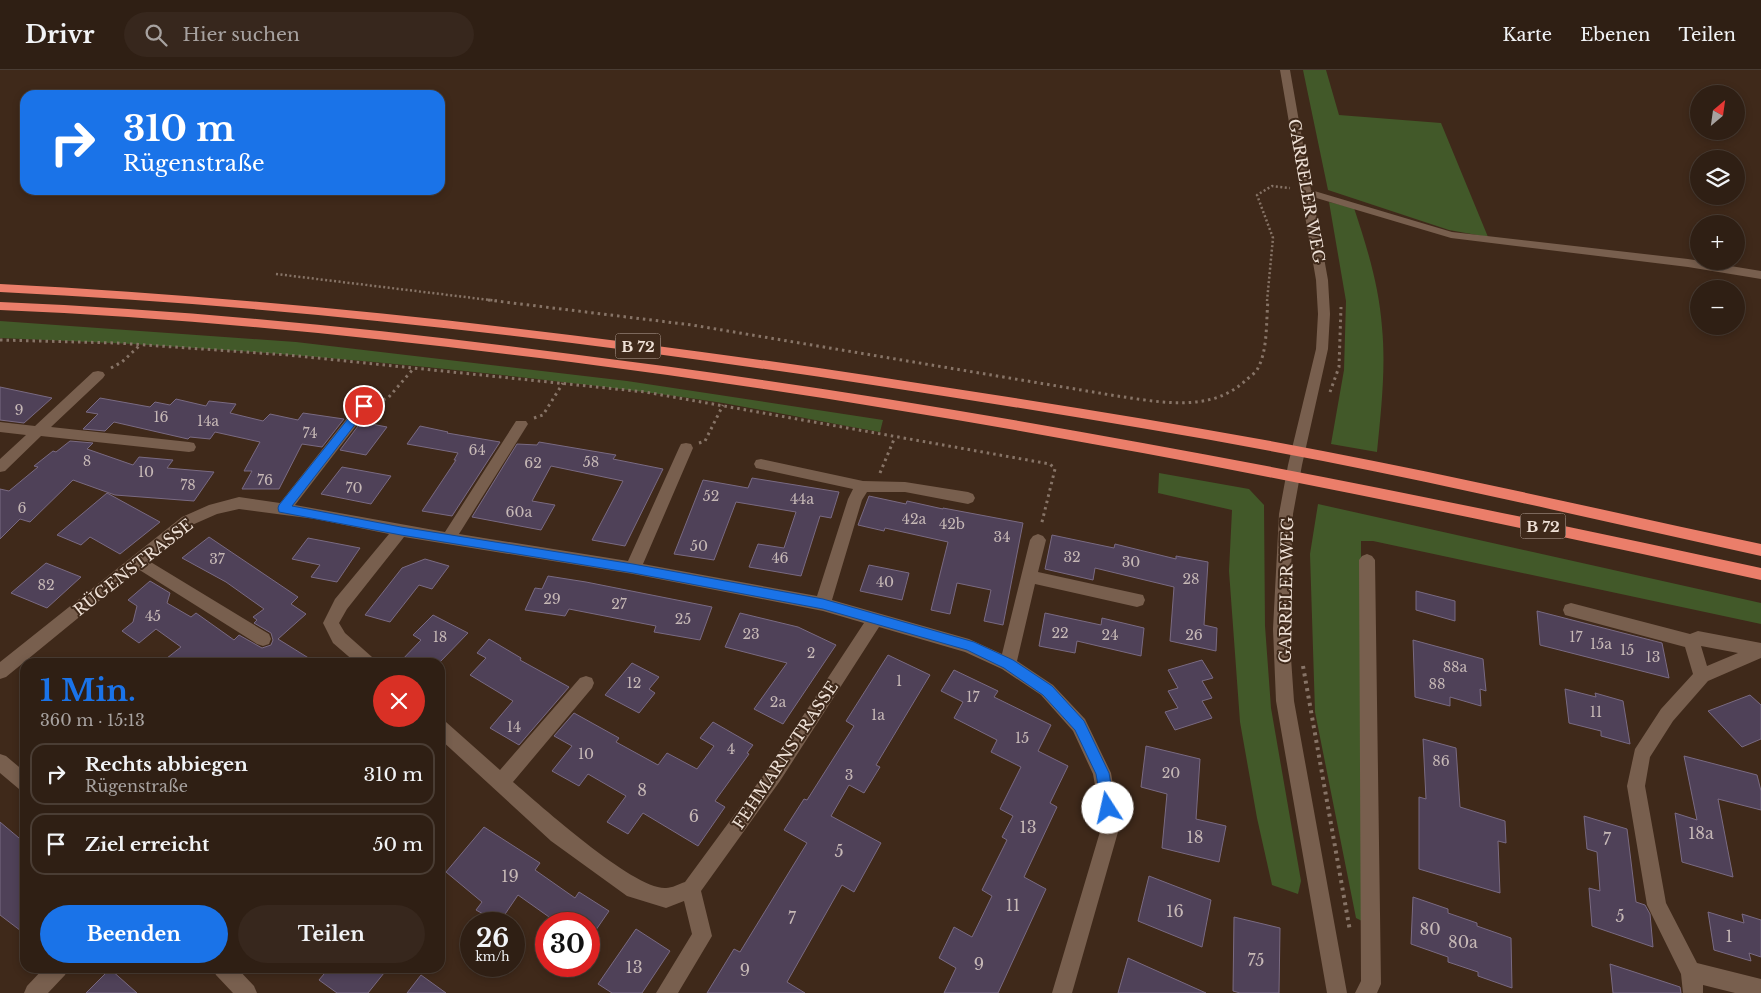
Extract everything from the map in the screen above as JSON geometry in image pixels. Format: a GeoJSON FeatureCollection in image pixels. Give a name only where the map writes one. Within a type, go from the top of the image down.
{"type":"FeatureCollection","features":[{"type":"Feature","properties":{"kind":"highway","name":"B 72"},"geometry":{"type":"LineString","coordinates":[[0,288],[202,300],[365,314],[660,349],[952,393],[1270,446],[1761,550]]}},
{"type":"Feature","properties":{"kind":"highway","name":"B 72"},"geometry":{"type":"LineString","coordinates":[[0,306],[203,318],[349,331],[641,366],[938,411],[1325,481],[1761,574]]}},
{"type":"Feature","properties":{"kind":"street","name":"GARRELER WEG"},"geometry":{"type":"LineString","coordinates":[[1285,70],[1308,192],[1322,280],[1324,314],[1322,349],[1286,514],[1282,629],[1285,701],[1337,993]]}},
{"type":"Feature","properties":{"kind":"street"},"geometry":{"type":"LineString","coordinates":[[1308,192],[1451,235],[1688,264],[1761,275]]}},
{"type":"Feature","properties":{"kind":"street"},"geometry":{"type":"LineString","coordinates":[[0,467],[98,375]]}},
{"type":"Feature","properties":{"kind":"street"},"geometry":{"type":"LineString","coordinates":[[283,508],[364,406]]}},
{"type":"Feature","properties":{"kind":"street"},"geometry":{"type":"LineString","coordinates":[[449,538],[520,424]]}},
{"type":"Feature","properties":{"kind":"street"},"geometry":{"type":"LineString","coordinates":[[0,427],[189,447]]}},
{"type":"Feature","properties":{"kind":"street"},"geometry":{"type":"LineString","coordinates":[[633,568],[686,448]]}},
{"type":"Feature","properties":{"kind":"street"},"geometry":{"type":"LineString","coordinates":[[761,464],[863,486],[905,487],[968,498]]}},
{"type":"Feature","properties":{"kind":"street"},"geometry":{"type":"LineString","coordinates":[[823,604],[855,499],[863,486]]}},
{"type":"Feature","properties":{"kind":"street","name":"RÜGENSTRASSE"},"geometry":{"type":"LineString","coordinates":[[0,672],[188,521],[214,509],[239,503],[283,508],[401,531],[633,568],[823,604],[969,646],[1008,664],[1047,690],[1079,726],[1102,773],[1112,825],[1062,993]]}},
{"type":"Feature","properties":{"kind":"street"},"geometry":{"type":"LineString","coordinates":[[362,658],[339,638],[331,623],[341,604],[401,531]]}},
{"type":"Feature","properties":{"kind":"street"},"geometry":{"type":"LineString","coordinates":[[1008,664],[1038,540]]}},
{"type":"Feature","properties":{"kind":"street"},"geometry":{"type":"LineString","coordinates":[[1365,993],[1371,984],[1367,560]]}},
{"type":"Feature","properties":{"kind":"street"},"geometry":{"type":"LineString","coordinates":[[137,561],[263,639]]}},
{"type":"Feature","properties":{"kind":"street"},"geometry":{"type":"LineString","coordinates":[[1030,577],[1137,600]]}},
{"type":"Feature","properties":{"kind":"street"},"geometry":{"type":"LineString","coordinates":[[1571,610],[1692,642],[1698,638],[1761,650]]}},
{"type":"Feature","properties":{"kind":"street","name":"FEHMARNSTRASSE"},"geometry":{"type":"LineString","coordinates":[[691,889],[774,775],[876,618]]}},
{"type":"Feature","properties":{"kind":"street"},"geometry":{"type":"LineString","coordinates":[[1692,642],[1702,676]]}},
{"type":"Feature","properties":{"kind":"street"},"geometry":{"type":"LineString","coordinates":[[1693,993],[1691,972],[1657,904],[1636,786],[1641,755],[1667,715],[1702,676],[1761,650]]}},
{"type":"Feature","properties":{"kind":"street"},"geometry":{"type":"LineString","coordinates":[[501,783],[586,683]]}},
{"type":"Feature","properties":{"kind":"street"},"geometry":{"type":"LineString","coordinates":[[445,733],[558,834],[634,889],[666,898],[691,889],[702,936],[666,993]]}},
{"type":"Feature","properties":{"kind":"street"},"geometry":{"type":"LineString","coordinates":[[0,762],[20,779]]}},
{"type":"Feature","properties":{"kind":"street"},"geometry":{"type":"LineString","coordinates":[[1691,972],[1761,989]]}},
{"type":"Feature","properties":{"kind":"street"},"geometry":{"type":"LineString","coordinates":[[34,993],[53,973]]}},
{"type":"Feature","properties":{"kind":"street"},"geometry":{"type":"LineString","coordinates":[[228,973],[247,993]]}},
{"type":"Feature","properties":{"kind":"path"},"geometry":{"type":"LineString","coordinates":[[276,274],[692,325],[1177,404],[1213,399],[1236,389],[1258,369],[1262,352],[1273,238],[1270,223],[1260,206],[1257,195],[1265,187],[1280,185],[1308,192]]}},
{"type":"Feature","properties":{"kind":"path"},"geometry":{"type":"LineString","coordinates":[[0,340],[140,345],[288,355],[645,392],[723,404],[1050,464],[1055,469],[1038,540]]}},
{"type":"Feature","properties":{"kind":"path"},"geometry":{"type":"LineString","coordinates":[[98,375],[122,362],[140,345]]}},
{"type":"Feature","properties":{"kind":"path"},"geometry":{"type":"LineString","coordinates":[[364,406],[388,398],[414,367]]}},
{"type":"Feature","properties":{"kind":"path"},"geometry":{"type":"LineString","coordinates":[[520,424],[543,415],[563,383]]}},
{"type":"Feature","properties":{"kind":"path"},"geometry":{"type":"LineString","coordinates":[[686,448],[705,441],[723,404]]}},
{"type":"Feature","properties":{"kind":"path"},"geometry":{"type":"LineString","coordinates":[[863,486],[882,471],[895,437]]}},
{"type":"Feature","properties":{"kind":"path"},"geometry":{"type":"LineString","coordinates":[[1302,660],[1351,938]]}},
{"type":"Feature","properties":{"kind":"green space"},"geometry":{"type":"Polygon","coordinates":[[[1303,70],[1326,70],[1339,115],[1441,123],[1488,237],[1449,230],[1328,190],[1303,70]]]}},
{"type":"Feature","properties":{"kind":"green space"},"geometry":{"type":"Polygon","coordinates":[[[1329,202],[1354,208],[1368,252],[1378,297],[1382,327],[1383,358],[1377,452],[1331,444],[1344,370],[1346,301],[1329,202]]]}},
{"type":"Feature","properties":{"kind":"green space"},"geometry":{"type":"Polygon","coordinates":[[[0,321],[296,342],[627,381],[883,420],[880,432],[743,406],[608,387],[493,374],[247,352],[0,338],[0,321]]]}},
{"type":"Feature","properties":{"kind":"green space"},"geometry":{"type":"Polygon","coordinates":[[[1159,473],[1249,489],[1264,505],[1265,626],[1271,708],[1301,881],[1298,894],[1272,885],[1257,818],[1240,722],[1229,571],[1232,510],[1158,493],[1159,473]]]}},
{"type":"Feature","properties":{"kind":"green space"},"geometry":{"type":"Polygon","coordinates":[[[1318,504],[1761,603],[1761,624],[1373,541],[1361,541],[1362,921],[1356,918],[1315,712],[1310,554],[1318,504]]]}},
{"type":"Feature","properties":{"kind":"building"},"geometry":{"type":"Polygon","coordinates":[[[0,387],[52,398],[24,423],[0,420],[0,387]]]}},
{"type":"Feature","properties":{"kind":"building"},"geometry":{"type":"Polygon","coordinates":[[[100,398],[150,407],[155,402],[170,405],[176,399],[206,406],[209,401],[236,404],[230,413],[263,421],[270,414],[298,420],[303,413],[344,419],[322,447],[302,444],[279,489],[242,489],[252,471],[244,471],[260,442],[215,432],[210,439],[190,437],[188,439],[114,422],[105,431],[83,429],[98,414],[86,412],[100,398]]]}},
{"type":"Feature","properties":{"kind":"building"},"geometry":{"type":"Polygon","coordinates":[[[361,422],[387,427],[366,455],[340,450],[361,422]]]}},
{"type":"Feature","properties":{"kind":"building"},"geometry":{"type":"Polygon","coordinates":[[[420,426],[447,433],[500,442],[452,516],[422,511],[456,460],[454,460],[458,453],[407,444],[420,426]]]}},
{"type":"Feature","properties":{"kind":"building"},"geometry":{"type":"Polygon","coordinates":[[[70,441],[93,443],[87,449],[133,465],[139,457],[173,460],[167,468],[214,472],[194,501],[115,495],[73,480],[30,522],[20,519],[0,539],[0,489],[9,491],[38,467],[34,466],[70,441]]]}},
{"type":"Feature","properties":{"kind":"building"},"geometry":{"type":"Polygon","coordinates":[[[539,442],[616,455],[613,459],[663,469],[625,546],[592,540],[623,481],[551,466],[532,501],[555,505],[541,530],[472,517],[517,444],[537,445],[539,442]]]}},
{"type":"Feature","properties":{"kind":"building"},"geometry":{"type":"Polygon","coordinates":[[[342,467],[391,476],[371,504],[321,494],[342,467]]]}},
{"type":"Feature","properties":{"kind":"building"},"geometry":{"type":"Polygon","coordinates":[[[752,478],[839,492],[831,518],[820,516],[801,576],[749,567],[758,544],[784,548],[796,512],[736,502],[714,560],[674,554],[703,480],[748,488],[752,478]]]}},
{"type":"Feature","properties":{"kind":"building"},"geometry":{"type":"Polygon","coordinates":[[[107,493],[160,522],[120,554],[90,537],[81,545],[57,535],[107,493]]]}},
{"type":"Feature","properties":{"kind":"building"},"geometry":{"type":"Polygon","coordinates":[[[869,496],[906,504],[907,501],[1023,523],[1003,625],[984,621],[991,590],[957,583],[950,614],[931,610],[948,542],[885,528],[884,531],[858,525],[869,496]]]}},
{"type":"Feature","properties":{"kind":"building"},"geometry":{"type":"Polygon","coordinates":[[[1052,535],[1114,548],[1115,544],[1176,559],[1176,556],[1208,562],[1204,625],[1217,628],[1216,651],[1170,641],[1174,587],[1095,568],[1093,580],[1045,569],[1052,535]]]}},
{"type":"Feature","properties":{"kind":"building"},"geometry":{"type":"Polygon","coordinates":[[[209,537],[298,597],[291,604],[306,614],[278,639],[309,658],[167,658],[181,647],[156,629],[139,643],[122,631],[133,622],[137,606],[128,600],[150,581],[170,593],[167,603],[191,617],[196,613],[234,640],[239,635],[262,648],[271,645],[273,640],[271,633],[254,623],[257,620],[253,617],[264,609],[226,582],[182,558],[209,537]]]}},
{"type":"Feature","properties":{"kind":"building"},"geometry":{"type":"Polygon","coordinates":[[[308,538],[360,548],[337,582],[311,577],[320,565],[292,559],[308,538]]]}},
{"type":"Feature","properties":{"kind":"building"},"geometry":{"type":"Polygon","coordinates":[[[425,559],[449,566],[432,589],[419,585],[390,622],[365,615],[402,568],[425,559]]]}},
{"type":"Feature","properties":{"kind":"building"},"geometry":{"type":"Polygon","coordinates":[[[46,563],[81,577],[47,608],[11,593],[46,563]]]}},
{"type":"Feature","properties":{"kind":"building"},"geometry":{"type":"Polygon","coordinates":[[[869,565],[909,573],[902,600],[860,591],[869,565]]]}},
{"type":"Feature","properties":{"kind":"building"},"geometry":{"type":"Polygon","coordinates":[[[548,576],[712,607],[700,640],[654,632],[656,626],[569,609],[565,616],[525,610],[535,588],[542,589],[548,576]]]}},
{"type":"Feature","properties":{"kind":"building"},"geometry":{"type":"Polygon","coordinates":[[[1416,591],[1455,601],[1455,621],[1416,610],[1416,591]]]}},
{"type":"Feature","properties":{"kind":"building"},"geometry":{"type":"Polygon","coordinates":[[[1537,611],[1662,643],[1669,678],[1540,645],[1537,611]]]}},
{"type":"Feature","properties":{"kind":"building"},"geometry":{"type":"Polygon","coordinates":[[[740,613],[798,627],[836,645],[783,724],[754,709],[787,663],[725,647],[740,613]]]}},
{"type":"Feature","properties":{"kind":"building"},"geometry":{"type":"Polygon","coordinates":[[[1045,613],[1101,625],[1102,618],[1144,628],[1141,656],[1077,641],[1075,653],[1039,646],[1045,613]]]}},
{"type":"Feature","properties":{"kind":"building"},"geometry":{"type":"Polygon","coordinates":[[[433,615],[468,633],[444,658],[404,658],[421,640],[413,635],[433,615]]]}},
{"type":"Feature","properties":{"kind":"building"},"geometry":{"type":"Polygon","coordinates":[[[489,639],[521,658],[520,660],[569,687],[519,745],[490,728],[513,701],[470,675],[486,658],[477,653],[489,639]]]}},
{"type":"Feature","properties":{"kind":"building"},"geometry":{"type":"Polygon","coordinates":[[[1413,640],[1483,659],[1486,691],[1480,689],[1481,706],[1450,697],[1450,706],[1415,697],[1413,640]]]}},
{"type":"Feature","properties":{"kind":"building"},"geometry":{"type":"Polygon","coordinates":[[[888,655],[930,675],[876,765],[880,767],[864,793],[849,785],[831,816],[881,843],[854,892],[842,885],[787,982],[805,993],[707,993],[734,949],[740,952],[807,843],[784,830],[804,799],[807,800],[854,726],[846,721],[888,655]]]}},
{"type":"Feature","properties":{"kind":"building"},"geometry":{"type":"Polygon","coordinates":[[[1202,660],[1213,678],[1202,681],[1212,698],[1202,701],[1212,718],[1175,730],[1165,712],[1178,708],[1168,691],[1178,688],[1168,670],[1202,660]]]}},
{"type":"Feature","properties":{"kind":"building"},"geometry":{"type":"Polygon","coordinates":[[[632,663],[659,677],[649,689],[655,693],[639,713],[605,695],[632,663]]]}},
{"type":"Feature","properties":{"kind":"building"},"geometry":{"type":"Polygon","coordinates":[[[954,670],[998,691],[994,697],[1051,725],[1038,751],[1068,766],[1050,803],[1057,807],[1024,877],[1046,889],[998,993],[944,993],[956,968],[939,958],[954,927],[972,937],[992,896],[982,890],[1007,840],[1002,837],[1013,816],[1000,809],[1021,767],[991,752],[997,740],[954,718],[963,702],[941,691],[954,670]]]}},
{"type":"Feature","properties":{"kind":"building"},"geometry":{"type":"Polygon","coordinates":[[[1565,689],[1596,697],[1595,693],[1623,701],[1630,744],[1601,736],[1601,731],[1569,723],[1565,689]]]}},
{"type":"Feature","properties":{"kind":"building"},"geometry":{"type":"Polygon","coordinates":[[[1750,695],[1761,705],[1761,739],[1742,747],[1708,711],[1750,695]]]}},
{"type":"Feature","properties":{"kind":"building"},"geometry":{"type":"Polygon","coordinates":[[[574,713],[619,738],[616,742],[658,765],[667,753],[697,769],[714,746],[700,738],[713,722],[753,745],[747,753],[749,754],[715,801],[725,807],[698,846],[643,813],[628,834],[607,822],[626,796],[588,774],[579,786],[552,771],[572,746],[554,736],[574,713]]]}},
{"type":"Feature","properties":{"kind":"building"},"geometry":{"type":"Polygon","coordinates":[[[1423,739],[1456,748],[1460,807],[1505,821],[1506,843],[1498,841],[1500,893],[1419,869],[1419,797],[1426,799],[1423,739]]]}},
{"type":"Feature","properties":{"kind":"building"},"geometry":{"type":"Polygon","coordinates":[[[1146,746],[1200,759],[1196,819],[1226,826],[1219,862],[1162,848],[1167,794],[1141,787],[1146,746]]]}},
{"type":"Feature","properties":{"kind":"building"},"geometry":{"type":"Polygon","coordinates":[[[1684,756],[1757,775],[1761,791],[1761,810],[1718,799],[1733,877],[1682,862],[1675,813],[1697,820],[1684,756]]]}},
{"type":"Feature","properties":{"kind":"building"},"geometry":{"type":"Polygon","coordinates":[[[1584,816],[1627,829],[1636,902],[1645,905],[1650,914],[1653,947],[1592,926],[1589,888],[1600,891],[1597,852],[1587,849],[1584,816]]]}},
{"type":"Feature","properties":{"kind":"building"},"geometry":{"type":"Polygon","coordinates":[[[0,822],[20,839],[20,930],[0,915],[0,822]]]}},
{"type":"Feature","properties":{"kind":"building"},"geometry":{"type":"Polygon","coordinates":[[[484,827],[540,863],[535,870],[575,898],[579,892],[609,911],[600,924],[600,912],[542,912],[518,895],[506,912],[480,912],[476,910],[482,902],[446,872],[484,827]]]}},
{"type":"Feature","properties":{"kind":"building"},"geometry":{"type":"Polygon","coordinates":[[[1149,876],[1211,900],[1202,947],[1138,921],[1149,876]]]}},
{"type":"Feature","properties":{"kind":"building"},"geometry":{"type":"Polygon","coordinates":[[[1413,897],[1448,909],[1448,913],[1511,938],[1512,988],[1478,976],[1478,972],[1448,962],[1448,957],[1411,944],[1413,897]]]}},
{"type":"Feature","properties":{"kind":"building"},"geometry":{"type":"Polygon","coordinates":[[[1708,912],[1744,923],[1742,914],[1761,920],[1761,957],[1749,953],[1751,961],[1714,950],[1708,912]]]}},
{"type":"Feature","properties":{"kind":"building"},"geometry":{"type":"Polygon","coordinates":[[[1234,917],[1280,928],[1279,993],[1240,993],[1233,991],[1234,917]]]}},
{"type":"Feature","properties":{"kind":"building"},"geometry":{"type":"Polygon","coordinates":[[[636,929],[670,951],[642,993],[612,993],[598,984],[636,929]]]}},
{"type":"Feature","properties":{"kind":"building"},"geometry":{"type":"Polygon","coordinates":[[[1128,958],[1206,993],[1118,993],[1128,958]]]}},
{"type":"Feature","properties":{"kind":"building"},"geometry":{"type":"Polygon","coordinates":[[[1610,964],[1680,987],[1681,993],[1613,993],[1610,964]]]}},
{"type":"Feature","properties":{"kind":"building"},"geometry":{"type":"Polygon","coordinates":[[[106,973],[114,973],[137,993],[86,993],[106,973]]]}},
{"type":"Feature","properties":{"kind":"building"},"geometry":{"type":"Polygon","coordinates":[[[325,973],[384,973],[368,993],[337,993],[319,980],[325,973]]]}},
{"type":"Feature","properties":{"kind":"building"},"geometry":{"type":"Polygon","coordinates":[[[421,975],[446,993],[407,993],[421,975]]]}},
{"type":"Feature","properties":{"kind":"route"},"geometry":{"type":"LineString","coordinates":[[364,406],[283,508],[401,531],[633,568],[823,604],[969,646],[1008,664],[1047,690],[1079,726],[1102,773],[1108,808]]}}]}
